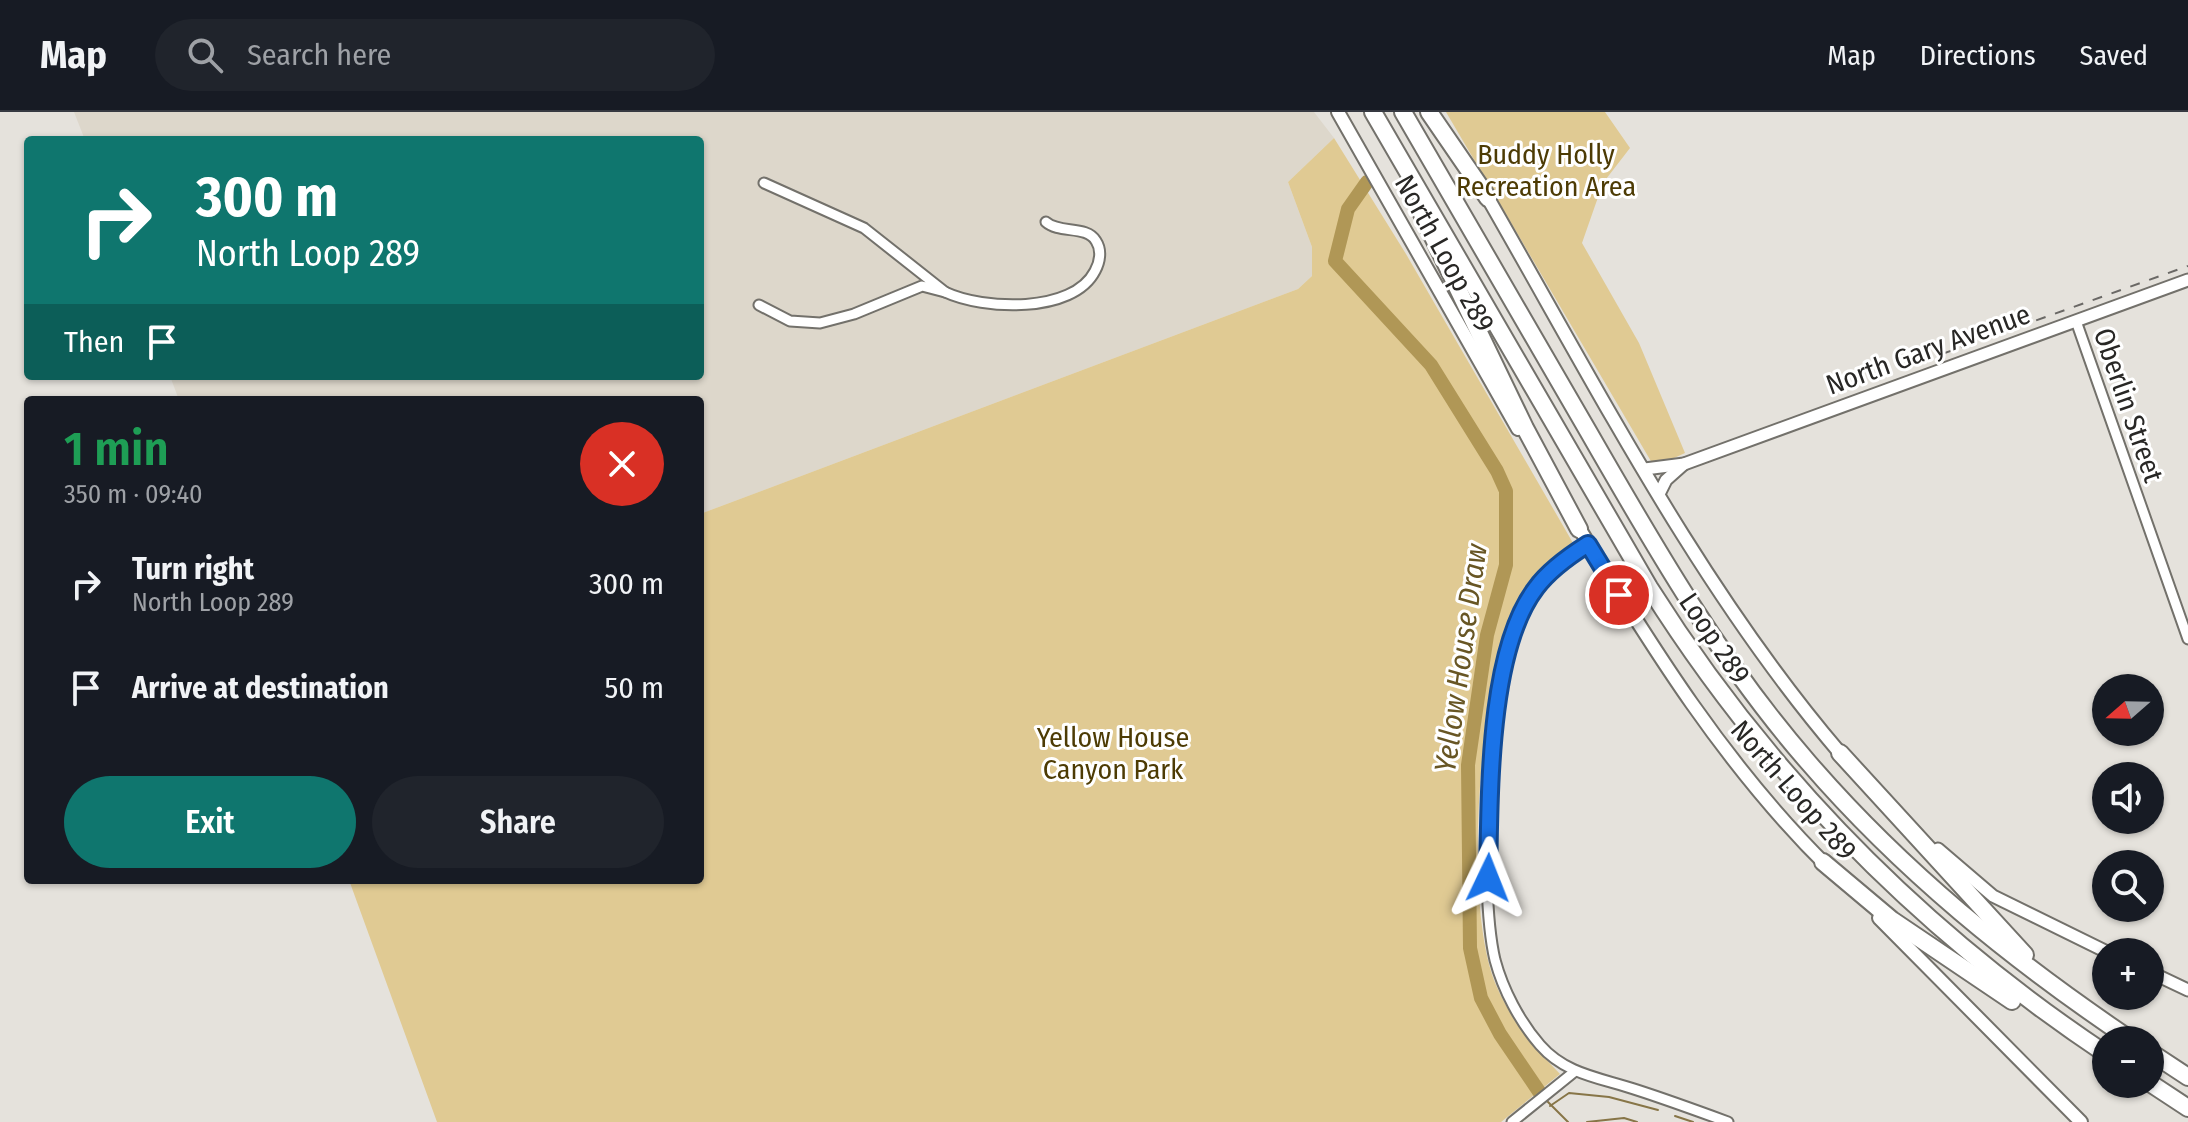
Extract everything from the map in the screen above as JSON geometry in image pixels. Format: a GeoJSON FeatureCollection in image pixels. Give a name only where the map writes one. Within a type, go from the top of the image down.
{"type":"FeatureCollection","features":[{"type":"Feature","properties":{"kind":"highway","name":"Loop 289"},"geometry":{"type":"LineString","coordinates":[[1373,112],[1649,587],[1749,730],[1836,832],[1920,913],[2016,992],[2092,1045]]}},
{"type":"Feature","properties":{"kind":"highway","name":"Loop 289"},"geometry":{"type":"LineString","coordinates":[[1403,112],[1663,561],[1745,684],[1806,760],[1908,867],[1990,938],[2110,1026]]}},
{"type":"Feature","properties":{"kind":"highway"},"geometry":{"type":"LineString","coordinates":[[1429,112],[1488,198]]}},
{"type":"Feature","properties":{"kind":"highway"},"geometry":{"type":"LineString","coordinates":[[1389,140],[1508,394],[1579,529]]}},
{"type":"Feature","properties":{"kind":"highway"},"geometry":{"type":"LineString","coordinates":[[1840,753],[1989,918],[2038,968],[2086,1010]]}},
{"type":"Feature","properties":{"kind":"highway"},"geometry":{"type":"LineString","coordinates":[[1823,862],[1924,943],[2092,1046]]}},
{"type":"Feature","properties":{"kind":"highway"},"geometry":{"type":"LineString","coordinates":[[2164,1061],[2188,1077]]}},
{"type":"Feature","properties":{"kind":"highway"},"geometry":{"type":"LineString","coordinates":[[2164,1092],[2188,1108]]}},
{"type":"Feature","properties":{"kind":"main road","name":"North Loop 289"},"geometry":{"type":"LineString","coordinates":[[1338,112],[1489,380],[1657,656],[1712,733],[1823,862],[2081,1122]]}},
{"type":"Feature","properties":{"kind":"main road"},"geometry":{"type":"LineString","coordinates":[[1438,112],[1659,494],[1757,648],[1840,753]]}},
{"type":"Feature","properties":{"kind":"street"},"geometry":{"type":"LineString","coordinates":[[764,183],[864,228],[945,292]]}},
{"type":"Feature","properties":{"kind":"street"},"geometry":{"type":"LineString","coordinates":[[759,305],[790,321],[820,323],[854,314],[922,286],[975,302],[1049,301],[1083,287],[1098,266],[1100,255],[1097,241],[1086,232],[1063,231],[1046,222]]}},
{"type":"Feature","properties":{"kind":"street","name":"North Gary Avenue"},"geometry":{"type":"LineString","coordinates":[[1645,469],[1684,464],[2188,280]]}},
{"type":"Feature","properties":{"kind":"street","name":"Oberlin Street"},"geometry":{"type":"LineString","coordinates":[[2076,321],[2188,639]]}},
{"type":"Feature","properties":{"kind":"street"},"geometry":{"type":"LineString","coordinates":[[1659,494],[1666,480],[1684,464]]}},
{"type":"Feature","properties":{"kind":"street"},"geometry":{"type":"LineString","coordinates":[[1588,544],[1537,586],[1516,625],[1508,652],[1495,734],[1488,878],[1491,939],[1506,990],[1540,1045],[1574,1072],[1728,1122]]}},
{"type":"Feature","properties":{"kind":"street"},"geometry":{"type":"LineString","coordinates":[[1840,753],[1977,884],[2025,913],[2092,945]]}},
{"type":"Feature","properties":{"kind":"street"},"geometry":{"type":"LineString","coordinates":[[2164,979],[2188,990]]}},
{"type":"Feature","properties":{"kind":"street"},"geometry":{"type":"LineString","coordinates":[[1512,1122],[1574,1072]]}},
{"type":"Feature","properties":{"kind":"shaded area"},"geometry":{"type":"Polygon","coordinates":[[[74,112],[1314,112],[1334,138],[1288,182],[1312,247],[1312,276],[1298,289],[704,512],[704,396],[178,396],[172,380],[704,380],[704,136],[83,136],[74,112]]]}},
{"type":"Feature","properties":{"kind":"green space","name":"Buddy Holly Recreation Area"},"geometry":{"type":"Polygon","coordinates":[[[1446,112],[1605,112],[1630,148],[1603,183],[1582,243],[1639,343],[1685,453],[1661,464],[1652,463],[1446,112]]]}},
{"type":"Feature","properties":{"kind":"green space","name":"Yellow House Canyon Park"},"geometry":{"type":"Polygon","coordinates":[[[1334,138],[1406,254],[1573,543],[1534,579],[1516,606],[1492,688],[1479,795],[1480,903],[1486,949],[1496,985],[1524,1032],[1560,1074],[1501,1122],[437,1122],[350,884],[704,884],[704,512],[1298,289],[1312,276],[1312,247],[1288,182],[1334,138]]]}},
{"type":"Feature","properties":{"kind":"waterway","name":"Yellow House Draw"},"geometry":{"type":"LineString","coordinates":[[1367,182],[1348,209],[1335,261],[1431,365],[1497,471],[1506,491],[1506,565],[1487,635],[1468,765],[1470,948],[1481,998],[1500,1034],[1540,1093]]}},
{"type":"Feature","properties":{"kind":"waterway"},"geometry":{"type":"LineString","coordinates":[[1550,1106],[1569,1093],[1609,1097],[1658,1110]]}},
{"type":"Feature","properties":{"kind":"waterway","name":"Yellow House Draw"},"geometry":{"type":"LineString","coordinates":[[1547,1101],[1568,1122]]}},
{"type":"Feature","properties":{"kind":"waterway"},"geometry":{"type":"LineString","coordinates":[[1675,1116],[1693,1122]]}},
{"type":"Feature","properties":{"kind":"waterway","name":"Yellow House Draw"},"geometry":{"type":"LineString","coordinates":[[1587,1122],[1624,1118],[1637,1122]]}},
{"type":"Feature","properties":{"kind":"railway"},"geometry":{"type":"LineString","coordinates":[[1942,354],[2188,266]]}},
{"type":"Feature","properties":{"kind":"route"},"geometry":{"type":"LineString","coordinates":[[1488,878],[1493,762],[1501,684],[1516,625],[1526,603],[1553,570],[1588,544],[1619,595]]}}]}
